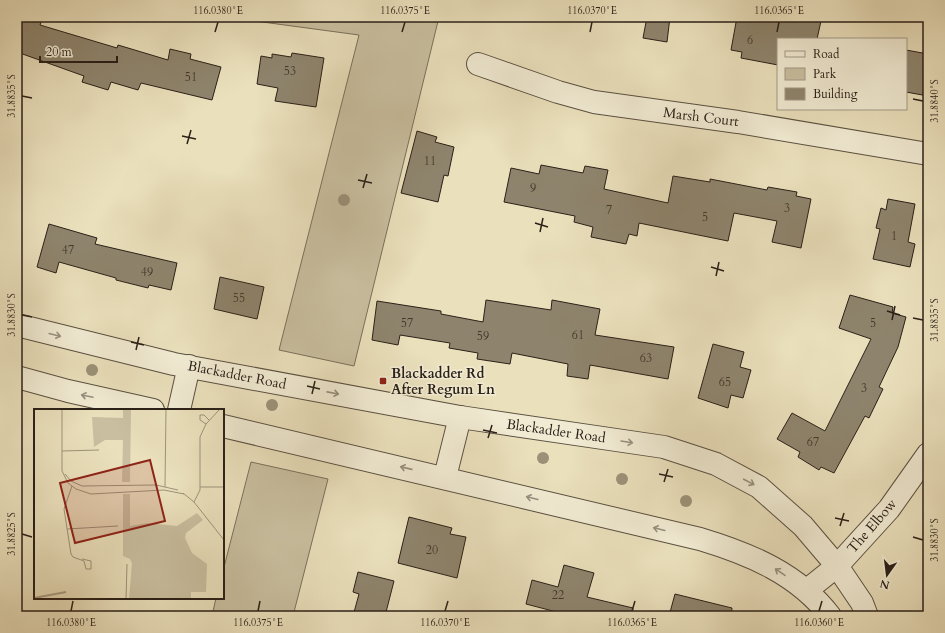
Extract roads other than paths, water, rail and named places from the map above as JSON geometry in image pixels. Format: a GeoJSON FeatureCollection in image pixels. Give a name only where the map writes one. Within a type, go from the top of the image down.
{"type":"FeatureCollection","features":[{"type":"Feature","properties":{"kind":"street","name":"Marsh Court"},"geometry":{"type":"LineString","coordinates":[[478,64],[558,92],[594,102],[738,122],[928,154]]}},
{"type":"Feature","properties":{"kind":"street","name":"Blackadder Road"},"geometry":{"type":"LineString","coordinates":[[17,325],[189,366],[460,417],[664,447],[716,464],[759,487],[803,526],[837,566],[862,603],[867,616]]}},
{"type":"Feature","properties":{"kind":"street"},"geometry":{"type":"LineString","coordinates":[[179,409],[189,366]]}},
{"type":"Feature","properties":{"kind":"street"},"geometry":{"type":"LineString","coordinates":[[17,377],[68,391],[149,409]]}},
{"type":"Feature","properties":{"kind":"street"},"geometry":{"type":"LineString","coordinates":[[444,477],[460,417]]}},
{"type":"Feature","properties":{"kind":"street"},"geometry":{"type":"LineString","coordinates":[[224,426],[444,477],[700,539],[736,550],[769,564],[807,590],[830,616]]}},
{"type":"Feature","properties":{"kind":"street","name":"The Elbow"},"geometry":{"type":"LineString","coordinates":[[807,590],[837,566],[889,509],[928,454]]}},
{"type":"Feature","properties":{"kind":"place","name":"Blackadder Rd After Regum Ln"},"geometry":{"type":"Point","coordinates":[383,381]}}]}
